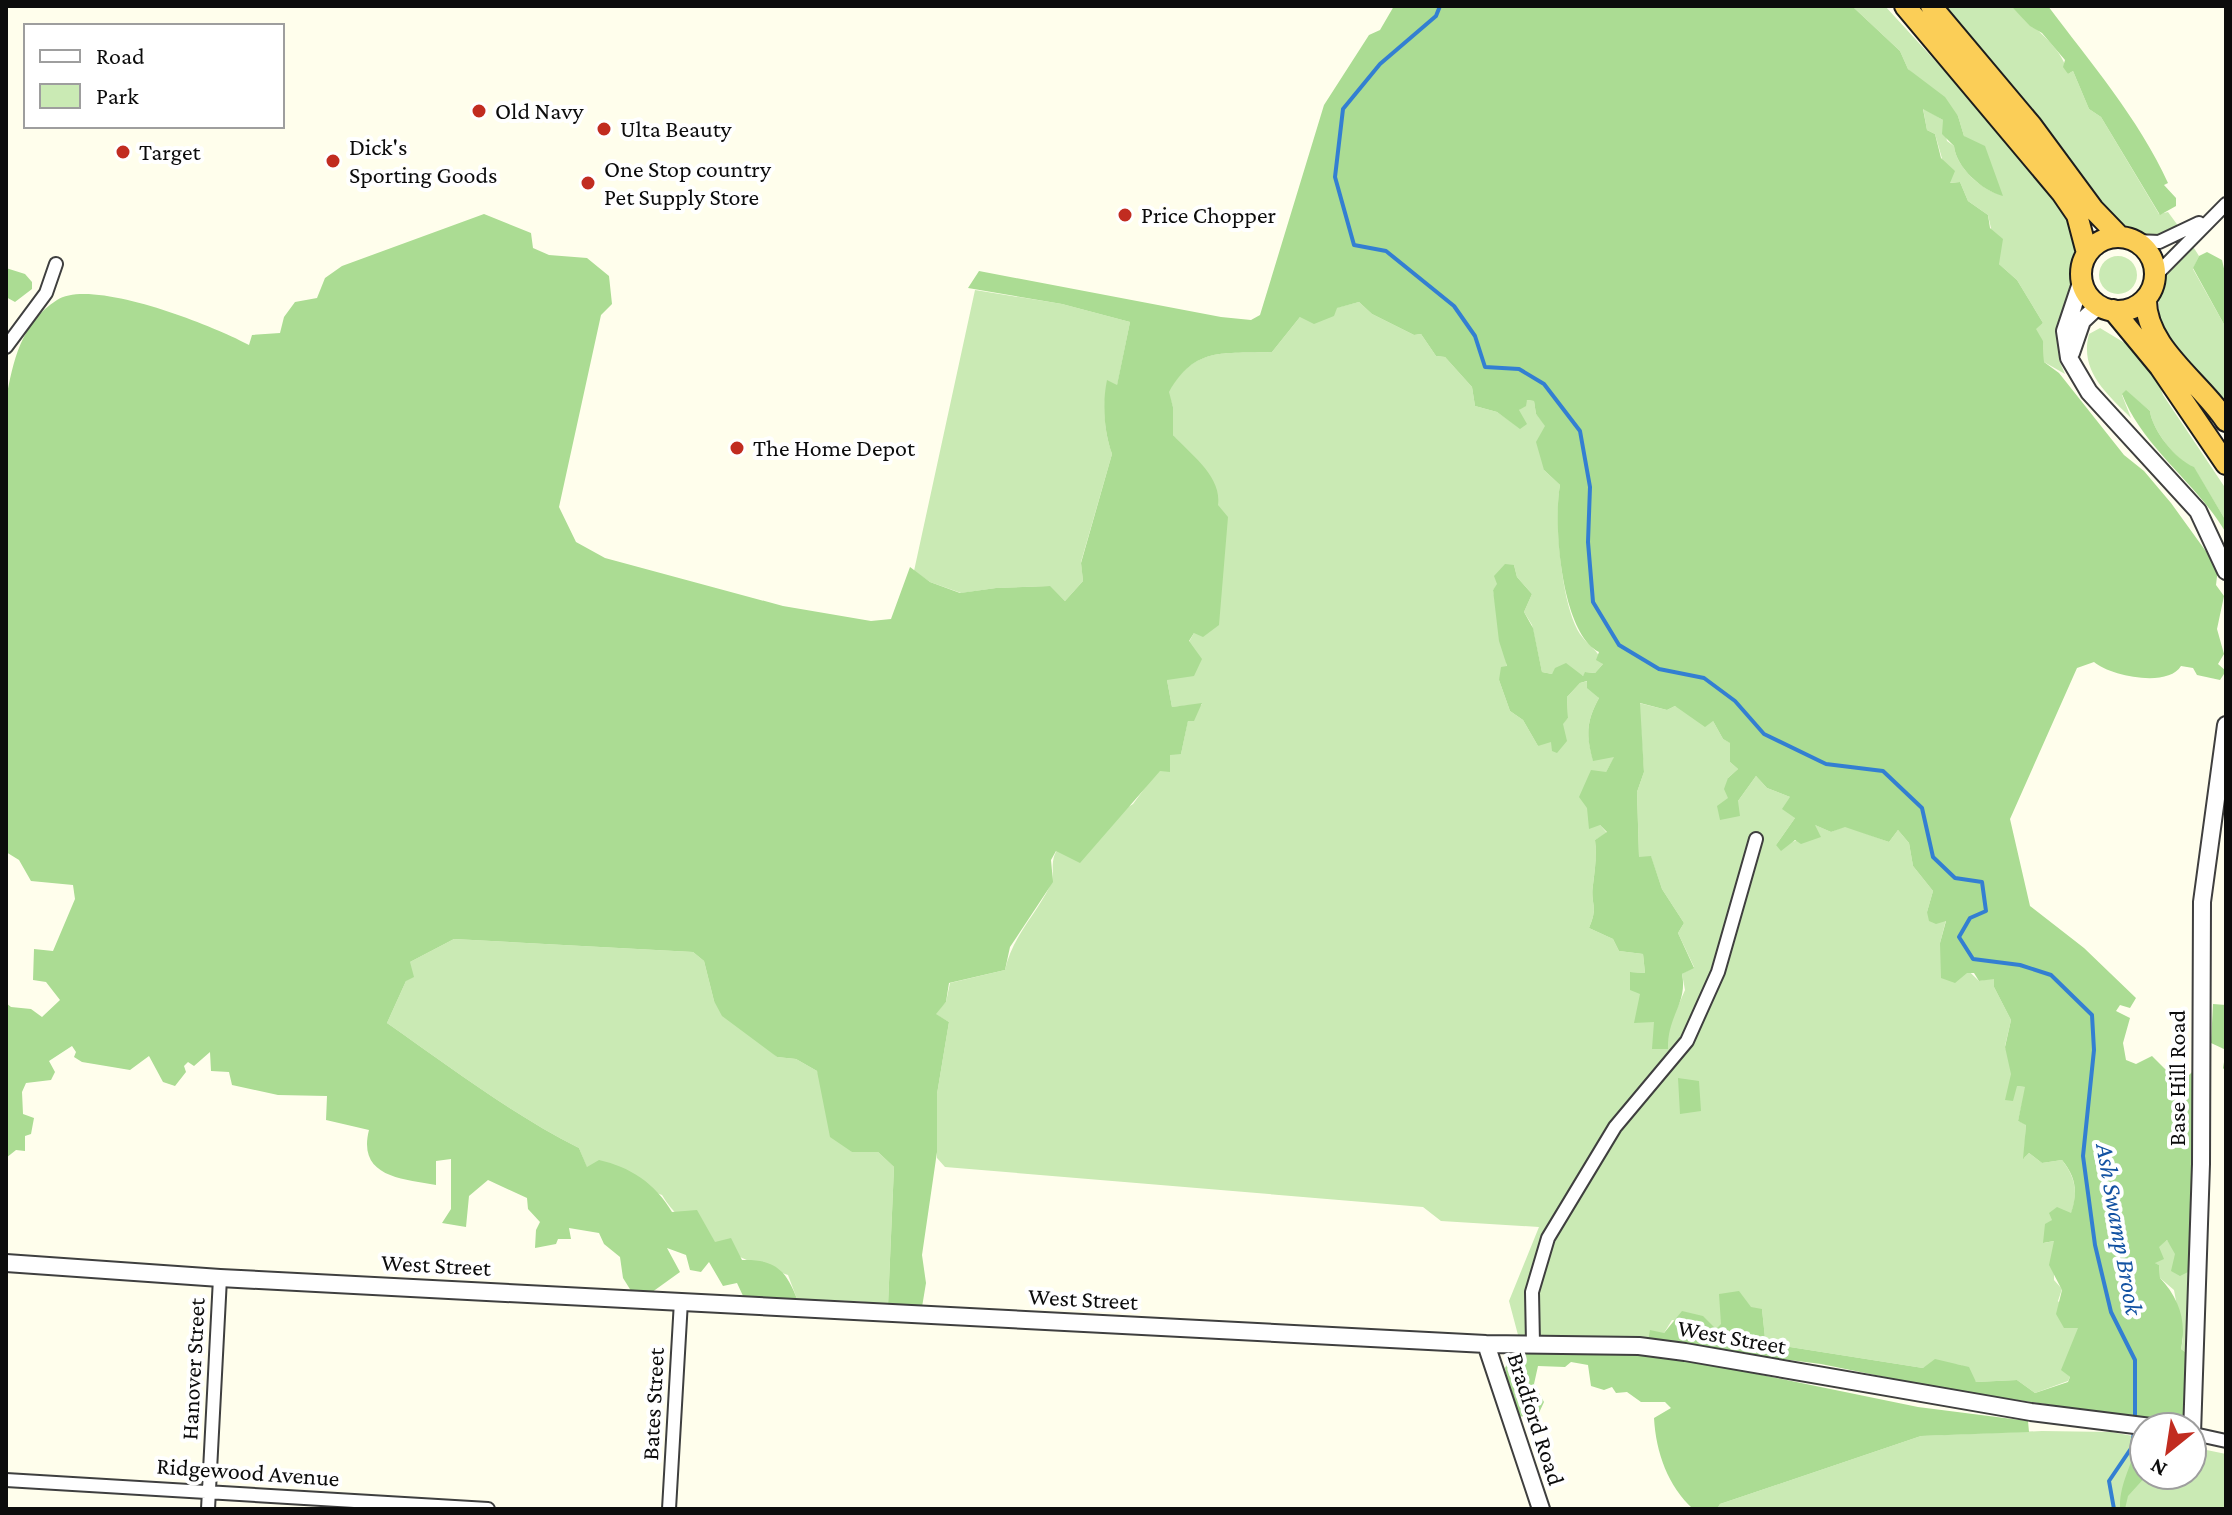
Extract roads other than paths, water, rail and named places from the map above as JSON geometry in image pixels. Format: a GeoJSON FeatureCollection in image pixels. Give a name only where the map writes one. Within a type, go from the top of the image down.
{"type":"FeatureCollection","features":[{"type":"Feature","properties":{"kind":"highway"},"geometry":{"type":"LineString","coordinates":[[1905,6],[2062,193],[2077,215],[2087,253],[2082,280],[2088,295],[2106,307],[2176,389],[2226,464]]}},
{"type":"Feature","properties":{"kind":"highway"},"geometry":{"type":"LineString","coordinates":[[1931,6],[2031,125],[2093,209],[2153,260],[2155,276],[2146,298],[2149,327],[2226,421]]}},
{"type":"Feature","properties":{"kind":"highway"},"geometry":{"type":"LineString","coordinates":[[2087,253],[2099,241],[2128,239]]}},
{"type":"Feature","properties":{"kind":"highway"},"geometry":{"type":"LineString","coordinates":[[2106,307],[2129,309],[2146,298]]}},
{"type":"Feature","properties":{"kind":"street"},"geometry":{"type":"LineString","coordinates":[[2155,276],[2226,204]]}},
{"type":"Feature","properties":{"kind":"street"},"geometry":{"type":"LineString","coordinates":[[2128,239],[2171,238],[2212,216]]}},
{"type":"Feature","properties":{"kind":"street"},"geometry":{"type":"LineString","coordinates":[[6,347],[46,293],[56,264]]}},
{"type":"Feature","properties":{"kind":"street"},"geometry":{"type":"LineString","coordinates":[[2082,280],[2065,331],[2069,358],[2089,392],[2198,511],[2226,571]]}},
{"type":"Feature","properties":{"kind":"street"},"geometry":{"type":"LineString","coordinates":[[2069,358],[2082,321],[2106,307]]}},
{"type":"Feature","properties":{"kind":"street","name":"Base Hill Road"},"geometry":{"type":"LineString","coordinates":[[2193,1411],[2202,902],[2226,725]]}},
{"type":"Feature","properties":{"kind":"street"},"geometry":{"type":"LineString","coordinates":[[1533,1343],[1532,1292],[1548,1238],[1615,1127],[1687,1041],[1718,972],[1756,839]]}},
{"type":"Feature","properties":{"kind":"street","name":"West Street"},"geometry":{"type":"LineString","coordinates":[[6,1263],[220,1278],[1486,1344],[1639,1346],[2031,1412],[2128,1423]]}},
{"type":"Feature","properties":{"kind":"street","name":"Hanover Street"},"geometry":{"type":"LineString","coordinates":[[208,1509],[220,1278]]}},
{"type":"Feature","properties":{"kind":"street","name":"Bates Street"},"geometry":{"type":"LineString","coordinates":[[669,1509],[681,1301]]}},
{"type":"Feature","properties":{"kind":"street","name":"Bradford Road"},"geometry":{"type":"LineString","coordinates":[[1486,1344],[1541,1509]]}},
{"type":"Feature","properties":{"kind":"street","name":"Ridgewood Avenue"},"geometry":{"type":"LineString","coordinates":[[6,1480],[488,1509]]}},
{"type":"Feature","properties":{"kind":"waterway","name":"Ash Swamp Brook"},"geometry":{"type":"LineString","coordinates":[[1440,6],[1436,16],[1380,64],[1343,109],[1335,177],[1354,245],[1386,251],[1454,306],[1475,336],[1485,367],[1519,369],[1544,384],[1580,431],[1590,487],[1588,542],[1593,602],[1619,645],[1659,669],[1704,678],[1735,701],[1764,734],[1826,764],[1883,771],[1922,808],[1933,857],[1955,878],[1982,882],[1986,911],[1970,918],[1959,937],[1973,959],[2020,965],[2051,975],[2092,1015],[2094,1050],[2083,1156],[2095,1245],[2111,1312],[2135,1360],[2135,1411]]}},
{"type":"Feature","properties":{"kind":"waterway","name":"Ash Swamp Brook"},"geometry":{"type":"LineString","coordinates":[[2114,1509],[2109,1481],[2128,1453]]}},
{"type":"Feature","properties":{"kind":"place","name":"Old Navy"},"geometry":{"type":"Point","coordinates":[479,111]}},
{"type":"Feature","properties":{"kind":"place","name":"Ulta Beauty"},"geometry":{"type":"Point","coordinates":[604,129]}},
{"type":"Feature","properties":{"kind":"place","name":"Target"},"geometry":{"type":"Point","coordinates":[123,152]}},
{"type":"Feature","properties":{"kind":"place","name":"Dick's Sporting Goods"},"geometry":{"type":"Point","coordinates":[333,161]}},
{"type":"Feature","properties":{"kind":"place","name":"One Stop country Pet Supply Store"},"geometry":{"type":"Point","coordinates":[588,183]}},
{"type":"Feature","properties":{"kind":"place","name":"Price Chopper"},"geometry":{"type":"Point","coordinates":[1125,215]}},
{"type":"Feature","properties":{"kind":"place","name":"The Home Depot"},"geometry":{"type":"Point","coordinates":[737,448]}}]}
